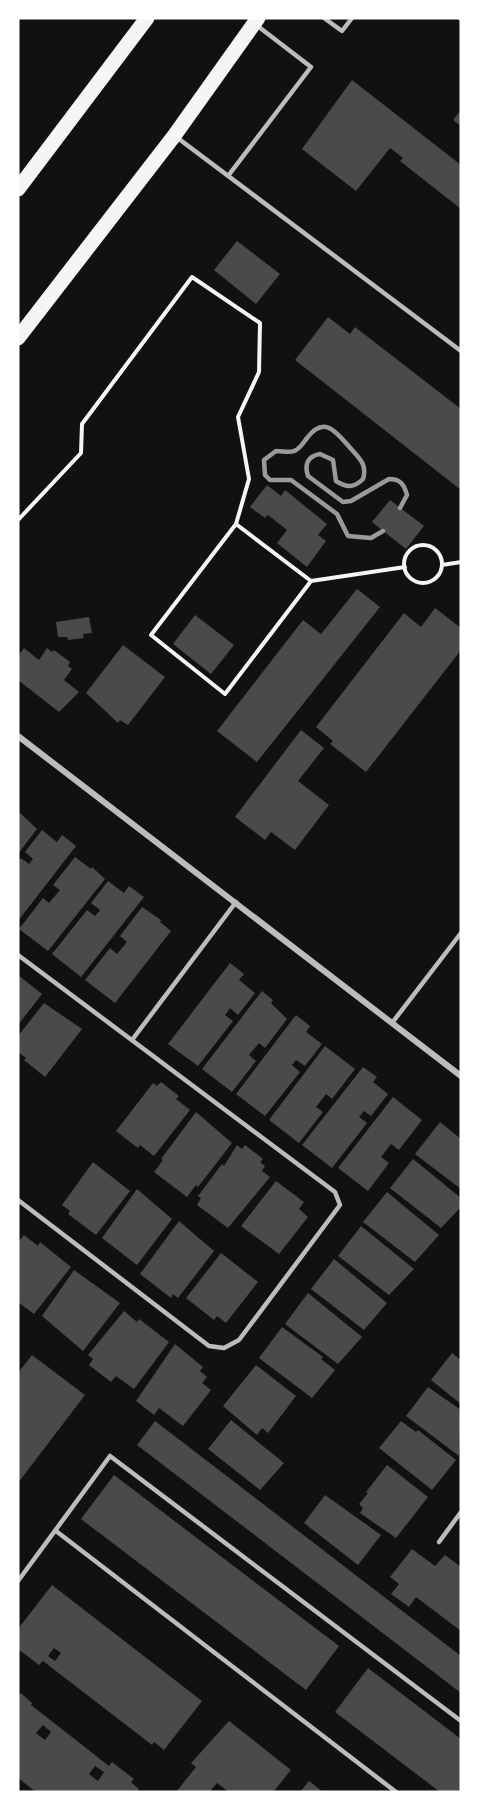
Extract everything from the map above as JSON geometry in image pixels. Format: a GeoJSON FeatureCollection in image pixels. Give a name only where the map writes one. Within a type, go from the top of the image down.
{"type":"FeatureCollection","features":[{"type":"Feature","properties":{"kind":"main road"},"geometry":{"type":"LineString","coordinates":[[18,189],[147,18]]}},
{"type":"Feature","properties":{"kind":"main road"},"geometry":{"type":"LineString","coordinates":[[18,338],[174,136],[256,21]]}},
{"type":"Feature","properties":{"kind":"street"},"geometry":{"type":"LineString","coordinates":[[18,736],[461,1077]]}},
{"type":"Feature","properties":{"kind":"lane"},"geometry":{"type":"LineString","coordinates":[[324,18],[342,31],[351,18]]}},
{"type":"Feature","properties":{"kind":"lane"},"geometry":{"type":"LineString","coordinates":[[228,176],[311,67],[256,21]]}},
{"type":"Feature","properties":{"kind":"lane"},"geometry":{"type":"LineString","coordinates":[[174,136],[461,351]]}},
{"type":"Feature","properties":{"kind":"lane"},"geometry":{"type":"LineString","coordinates":[[132,1040],[236,902]]}},
{"type":"Feature","properties":{"kind":"lane"},"geometry":{"type":"LineString","coordinates":[[392,1023],[461,933]]}},
{"type":"Feature","properties":{"kind":"lane"},"geometry":{"type":"LineString","coordinates":[[18,955],[335,1192],[340,1205],[239,1340],[224,1348],[209,1346],[18,1200]]}},
{"type":"Feature","properties":{"kind":"lane"},"geometry":{"type":"LineString","coordinates":[[18,1581],[110,1456],[461,1721]]}},
{"type":"Feature","properties":{"kind":"lane"},"geometry":{"type":"LineString","coordinates":[[439,1542],[461,1512]]}},
{"type":"Feature","properties":{"kind":"lane"},"geometry":{"type":"LineString","coordinates":[[56,1531],[396,1792]]}},
{"type":"Feature","properties":{"kind":"path"},"geometry":{"type":"LineString","coordinates":[[18,520],[81,453],[82,424],[192,276],[260,323],[259,372],[238,417],[249,479],[236,524],[151,635],[225,694],[311,581],[405,567]]}},
{"type":"Feature","properties":{"kind":"path"},"geometry":{"type":"LineString","coordinates":[[236,524],[311,581]]}},
{"type":"Feature","properties":{"kind":"path"},"geometry":{"type":"LineString","coordinates":[[422,546],[439,553],[442,564],[436,579],[422,583],[410,577],[405,567],[410,551],[422,546]]}},
{"type":"Feature","properties":{"kind":"path"},"geometry":{"type":"LineString","coordinates":[[442,564],[461,562]]}},
{"type":"Feature","properties":{"kind":"building"},"geometry":{"type":"Polygon","coordinates":[[[352,80],[461,165],[461,209],[400,161],[403,158],[390,148],[356,191],[302,149],[352,80]]]}},
{"type":"Feature","properties":{"kind":"building"},"geometry":{"type":"Polygon","coordinates":[[[461,110],[461,126],[453,120],[461,110]]]}},
{"type":"Feature","properties":{"kind":"building"},"geometry":{"type":"Polygon","coordinates":[[[237,241],[280,274],[256,304],[214,270],[237,241]]]}},
{"type":"Feature","properties":{"kind":"building"},"geometry":{"type":"Polygon","coordinates":[[[328,317],[350,334],[355,327],[461,409],[461,490],[295,360],[328,317]]]}},
{"type":"Feature","properties":{"kind":"building"},"geometry":{"type":"Polygon","coordinates":[[[267,485],[281,496],[285,490],[327,524],[318,535],[326,541],[307,567],[277,543],[287,530],[268,515],[265,518],[250,507],[267,485]]]}},
{"type":"Feature","properties":{"kind":"building"},"geometry":{"type":"Polygon","coordinates":[[[390,500],[424,526],[406,549],[372,522],[390,500]]]}},
{"type":"Feature","properties":{"kind":"building"},"geometry":{"type":"Polygon","coordinates":[[[357,589],[380,607],[257,762],[217,731],[303,620],[321,634],[357,589]]]}},
{"type":"Feature","properties":{"kind":"building"},"geometry":{"type":"Polygon","coordinates":[[[435,608],[461,628],[461,650],[366,772],[330,744],[333,741],[316,727],[404,613],[421,627],[435,608]]]}},
{"type":"Feature","properties":{"kind":"building"},"geometry":{"type":"Polygon","coordinates":[[[195,615],[234,645],[211,674],[173,644],[195,615]]]}},
{"type":"Feature","properties":{"kind":"building"},"geometry":{"type":"Polygon","coordinates":[[[89,617],[92,633],[83,634],[84,638],[68,640],[67,637],[58,637],[56,622],[89,617]]]}},
{"type":"Feature","properties":{"kind":"building"},"geometry":{"type":"Polygon","coordinates":[[[123,645],[165,677],[128,725],[120,720],[118,723],[86,693],[123,645]]]}},
{"type":"Feature","properties":{"kind":"building"},"geometry":{"type":"Polygon","coordinates":[[[24,648],[39,660],[47,648],[52,652],[54,650],[70,662],[68,666],[72,669],[64,680],[79,692],[59,712],[18,680],[18,656],[24,648]]]}},
{"type":"Feature","properties":{"kind":"building"},"geometry":{"type":"Polygon","coordinates":[[[301,730],[324,748],[298,781],[329,805],[295,850],[271,832],[265,840],[235,817],[301,730]]]}},
{"type":"Feature","properties":{"kind":"building"},"geometry":{"type":"Polygon","coordinates":[[[18,811],[37,829],[18,854],[18,811]]]}},
{"type":"Feature","properties":{"kind":"building"},"geometry":{"type":"Polygon","coordinates":[[[42,830],[57,842],[62,835],[76,846],[18,921],[18,861],[21,858],[29,864],[33,859],[25,852],[42,830]]]}},
{"type":"Feature","properties":{"kind":"building"},"geometry":{"type":"Polygon","coordinates":[[[75,857],[91,869],[92,867],[105,879],[48,951],[19,929],[43,898],[49,903],[60,890],[53,885],[75,857]]]}},
{"type":"Feature","properties":{"kind":"building"},"geometry":{"type":"Polygon","coordinates":[[[108,881],[124,893],[129,886],[144,897],[81,977],[52,954],[87,910],[95,916],[100,910],[91,903],[108,881]]]}},
{"type":"Feature","properties":{"kind":"building"},"geometry":{"type":"Polygon","coordinates":[[[142,907],[161,920],[160,922],[171,931],[115,1003],[85,980],[110,948],[117,954],[127,942],[120,936],[142,907]]]}},
{"type":"Feature","properties":{"kind":"building"},"geometry":{"type":"Polygon","coordinates":[[[230,963],[244,974],[239,980],[255,993],[238,1015],[230,1008],[225,1015],[233,1021],[198,1066],[168,1044],[230,963]]]}},
{"type":"Feature","properties":{"kind":"building"},"geometry":{"type":"Polygon","coordinates":[[[18,975],[42,994],[18,1025],[18,975]]]}},
{"type":"Feature","properties":{"kind":"building"},"geometry":{"type":"Polygon","coordinates":[[[262,991],[273,1000],[271,1003],[287,1019],[265,1048],[259,1043],[249,1055],[256,1061],[232,1092],[202,1069],[262,991]]]}},
{"type":"Feature","properties":{"kind":"building"},"geometry":{"type":"Polygon","coordinates":[[[44,1003],[82,1029],[45,1077],[18,1052],[18,1036],[44,1003]]]}},
{"type":"Feature","properties":{"kind":"building"},"geometry":{"type":"Polygon","coordinates":[[[296,1015],[310,1026],[306,1032],[322,1044],[305,1066],[296,1060],[292,1065],[300,1072],[265,1116],[236,1094],[296,1015]]]}},
{"type":"Feature","properties":{"kind":"building"},"geometry":{"type":"Polygon","coordinates":[[[325,1046],[355,1069],[332,1099],[326,1094],[316,1107],[323,1112],[299,1143],[269,1120],[325,1046]]]}},
{"type":"Feature","properties":{"kind":"building"},"geometry":{"type":"Polygon","coordinates":[[[363,1067],[377,1077],[373,1082],[388,1094],[371,1116],[364,1111],[359,1117],[367,1123],[332,1168],[302,1145],[363,1067]]]}},
{"type":"Feature","properties":{"kind":"building"},"geometry":{"type":"Polygon","coordinates":[[[161,1082],[179,1096],[176,1099],[190,1110],[154,1156],[140,1145],[138,1148],[116,1131],[153,1083],[157,1086],[161,1082]]]}},
{"type":"Feature","properties":{"kind":"building"},"geometry":{"type":"Polygon","coordinates":[[[393,1097],[422,1120],[399,1150],[391,1144],[381,1157],[389,1163],[368,1191],[338,1168],[393,1097]]]}},
{"type":"Feature","properties":{"kind":"building"},"geometry":{"type":"Polygon","coordinates":[[[196,1112],[232,1143],[198,1187],[196,1185],[187,1197],[154,1172],[196,1112]]]}},
{"type":"Feature","properties":{"kind":"building"},"geometry":{"type":"Polygon","coordinates":[[[440,1122],[461,1139],[461,1189],[415,1154],[440,1122]]]}},
{"type":"Feature","properties":{"kind":"building"},"geometry":{"type":"Polygon","coordinates":[[[237,1145],[242,1149],[245,1145],[263,1159],[260,1162],[265,1166],[262,1171],[270,1177],[228,1228],[197,1205],[201,1198],[198,1196],[222,1164],[224,1166],[237,1145]]]}},
{"type":"Feature","properties":{"kind":"building"},"geometry":{"type":"Polygon","coordinates":[[[413,1159],[461,1198],[461,1207],[441,1228],[390,1188],[413,1159]]]}},
{"type":"Feature","properties":{"kind":"building"},"geometry":{"type":"Polygon","coordinates":[[[93,1162],[130,1191],[96,1235],[68,1214],[70,1211],[62,1205],[93,1162]]]}},
{"type":"Feature","properties":{"kind":"building"},"geometry":{"type":"Polygon","coordinates":[[[276,1181],[304,1202],[299,1209],[308,1217],[279,1254],[241,1226],[276,1181]]]}},
{"type":"Feature","properties":{"kind":"building"},"geometry":{"type":"Polygon","coordinates":[[[137,1189],[172,1219],[137,1265],[102,1238],[137,1189]]]}},
{"type":"Feature","properties":{"kind":"building"},"geometry":{"type":"Polygon","coordinates":[[[387,1192],[439,1235],[415,1262],[363,1222],[387,1192]]]}},
{"type":"Feature","properties":{"kind":"building"},"geometry":{"type":"Polygon","coordinates":[[[179,1221],[214,1251],[178,1298],[173,1294],[171,1298],[140,1274],[179,1221]]]}},
{"type":"Feature","properties":{"kind":"building"},"geometry":{"type":"Polygon","coordinates":[[[361,1226],[414,1269],[389,1295],[338,1256],[361,1226]]]}},
{"type":"Feature","properties":{"kind":"building"},"geometry":{"type":"Polygon","coordinates":[[[24,1235],[38,1246],[40,1242],[71,1267],[34,1314],[18,1302],[18,1242],[24,1235]]]}},
{"type":"Feature","properties":{"kind":"building"},"geometry":{"type":"Polygon","coordinates":[[[221,1253],[258,1282],[226,1323],[217,1316],[214,1320],[186,1298],[221,1253]]]}},
{"type":"Feature","properties":{"kind":"building"},"geometry":{"type":"Polygon","coordinates":[[[334,1259],[387,1303],[364,1330],[311,1289],[334,1259]]]}},
{"type":"Feature","properties":{"kind":"building"},"geometry":{"type":"Polygon","coordinates":[[[74,1270],[120,1303],[83,1351],[42,1316],[74,1270]]]}},
{"type":"Feature","properties":{"kind":"building"},"geometry":{"type":"Polygon","coordinates":[[[308,1293],[362,1337],[338,1364],[285,1324],[308,1293]]]}},
{"type":"Feature","properties":{"kind":"building"},"geometry":{"type":"Polygon","coordinates":[[[124,1311],[137,1322],[139,1319],[169,1342],[134,1389],[116,1376],[111,1382],[89,1365],[93,1359],[88,1355],[124,1311]]]}},
{"type":"Feature","properties":{"kind":"building"},"geometry":{"type":"Polygon","coordinates":[[[282,1327],[323,1357],[321,1359],[335,1370],[312,1398],[259,1358],[282,1327]]]}},
{"type":"Feature","properties":{"kind":"building"},"geometry":{"type":"Polygon","coordinates":[[[175,1344],[203,1367],[200,1371],[207,1377],[202,1383],[211,1390],[183,1426],[159,1408],[154,1415],[136,1401],[175,1344]]]}},
{"type":"Feature","properties":{"kind":"building"},"geometry":{"type":"Polygon","coordinates":[[[452,1353],[461,1360],[461,1404],[431,1380],[452,1353]]]}},
{"type":"Feature","properties":{"kind":"building"},"geometry":{"type":"Polygon","coordinates":[[[32,1355],[85,1395],[18,1483],[18,1373],[32,1355]]]}},
{"type":"Feature","properties":{"kind":"building"},"geometry":{"type":"Polygon","coordinates":[[[256,1365],[296,1396],[268,1433],[262,1428],[257,1435],[223,1406],[256,1365]]]}},
{"type":"Feature","properties":{"kind":"building"},"geometry":{"type":"Polygon","coordinates":[[[428,1387],[461,1410],[459,1456],[406,1416],[428,1387]]]}},
{"type":"Feature","properties":{"kind":"building"},"geometry":{"type":"Polygon","coordinates":[[[231,1420],[284,1463],[260,1490],[208,1449],[231,1420]]]}},
{"type":"Feature","properties":{"kind":"building"},"geometry":{"type":"Polygon","coordinates":[[[155,1421],[461,1656],[461,1693],[137,1445],[155,1421]]]}},
{"type":"Feature","properties":{"kind":"building"},"geometry":{"type":"Polygon","coordinates":[[[401,1421],[416,1432],[418,1430],[456,1460],[432,1490],[379,1448],[401,1421]]]}},
{"type":"Feature","properties":{"kind":"building"},"geometry":{"type":"Polygon","coordinates":[[[387,1465],[428,1497],[396,1538],[360,1513],[363,1508],[359,1504],[387,1465]]]}},
{"type":"Feature","properties":{"kind":"building"},"geometry":{"type":"Polygon","coordinates":[[[114,1475],[339,1646],[306,1690],[81,1519],[114,1475]]]}},
{"type":"Feature","properties":{"kind":"building"},"geometry":{"type":"Polygon","coordinates":[[[325,1495],[381,1535],[358,1565],[304,1523],[325,1495]]]}},
{"type":"Feature","properties":{"kind":"building"},"geometry":{"type":"Polygon","coordinates":[[[412,1549],[435,1566],[445,1555],[461,1567],[461,1631],[416,1597],[409,1607],[391,1594],[399,1584],[390,1577],[412,1549]]]}},
{"type":"Feature","properties":{"kind":"building"},"geometry":{"type":"Polygon","coordinates":[[[52,1585],[202,1701],[164,1750],[154,1742],[152,1745],[43,1661],[39,1665],[18,1649],[18,1629],[52,1585]],[[54,1648],[48,1656],[55,1661],[61,1653],[54,1648]]]}},
{"type":"Feature","properties":{"kind":"building"},"geometry":{"type":"Polygon","coordinates":[[[368,1668],[461,1739],[461,1792],[440,1792],[335,1712],[368,1668]]]}},
{"type":"Feature","properties":{"kind":"building"},"geometry":{"type":"Polygon","coordinates":[[[21,1693],[32,1703],[31,1705],[109,1766],[112,1762],[134,1779],[131,1782],[139,1789],[137,1792],[36,1792],[18,1778],[18,1697],[21,1693]],[[43,1725],[36,1733],[45,1740],[51,1732],[43,1725]],[[95,1766],[89,1774],[98,1781],[104,1772],[95,1766]]]}},
{"type":"Feature","properties":{"kind":"building"},"geometry":{"type":"Polygon","coordinates":[[[229,1721],[291,1770],[273,1792],[229,1792],[217,1783],[211,1790],[213,1792],[176,1792],[196,1767],[191,1763],[229,1721]]]}},
{"type":"Feature","properties":{"kind":"building"},"geometry":{"type":"Polygon","coordinates":[[[309,1781],[323,1792],[300,1792],[309,1781]]]}},
{"type":"Feature","properties":{"kind":"railway"},"geometry":{"type":"LineString","coordinates":[[383,531],[371,538],[348,536],[337,514],[291,480],[270,480],[265,475],[264,460],[276,451],[296,450],[314,431],[320,427],[326,427],[337,433],[361,460],[364,467],[363,479],[350,486],[336,481],[333,460],[320,454],[308,461],[306,468],[308,476],[343,502],[351,501],[389,479],[399,481],[407,495],[400,508]]}}]}
